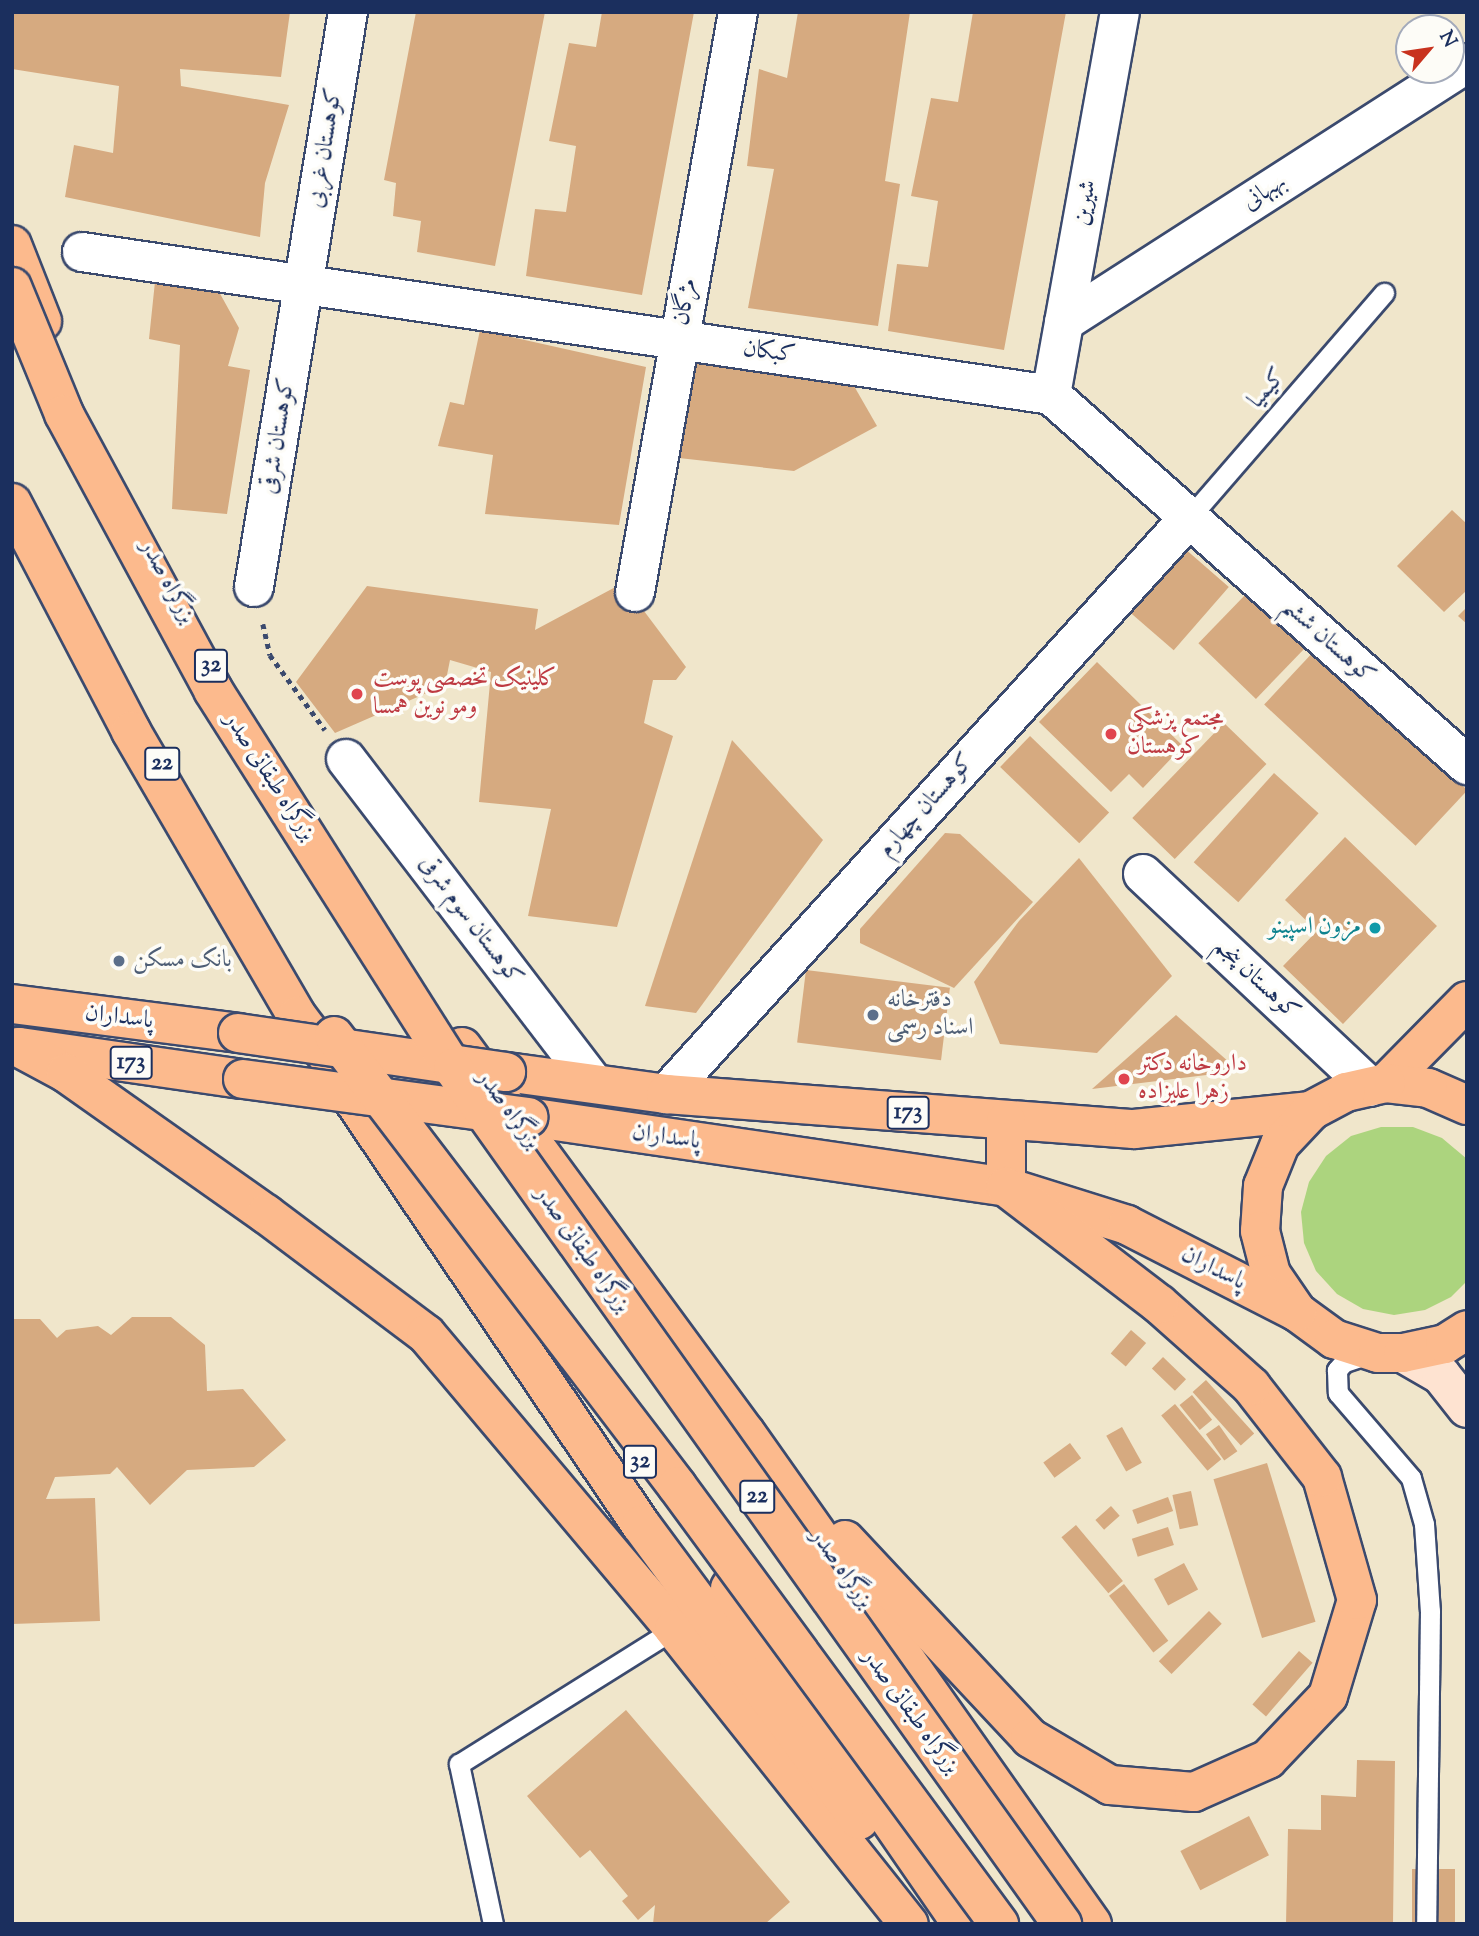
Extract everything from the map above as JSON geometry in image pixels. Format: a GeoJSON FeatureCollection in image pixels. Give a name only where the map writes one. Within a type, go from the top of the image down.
{"type":"FeatureCollection","features":[{"type":"Feature","properties":{"kind":"main road","name":"بزرگراه صدر"},"geometry":{"type":"LineString","coordinates":[[12,245],[76,409],[221,685],[468,1055],[745,1432],[1092,1924]]}},
{"type":"Feature","properties":{"kind":"main road","name":"بزرگراه طبقاتی صدر"},"geometry":{"type":"LineString","coordinates":[[12,287],[64,414],[213,690],[453,1068],[1062,1924]]}},
{"type":"Feature","properties":{"kind":"main road","name":"22"},"geometry":{"type":"LineString","coordinates":[[12,480],[139,726],[334,1036],[677,1486],[999,1924]]}},
{"type":"Feature","properties":{"kind":"main road","name":"32"},"geometry":{"type":"LineString","coordinates":[[12,503],[131,731],[297,1016],[667,1497],[962,1924]]}},
{"type":"Feature","properties":{"kind":"main road"},"geometry":{"type":"LineString","coordinates":[[1378,1085],[1467,1002]]}},
{"type":"Feature","properties":{"kind":"main road"},"geometry":{"type":"LineString","coordinates":[[15,1005],[15,1046],[66,1073],[266,1214],[426,1334],[674,1629],[909,1924]]}},
{"type":"Feature","properties":{"kind":"main road","name":"پاسداران"},"geometry":{"type":"LineString","coordinates":[[15,1005],[237,1033],[666,1094],[1134,1129],[1311,1111]]}},
{"type":"Feature","properties":{"kind":"main road"},"geometry":{"type":"LineString","coordinates":[[297,1016],[641,1525],[863,1824],[923,1924]]}},
{"type":"Feature","properties":{"kind":"main road","name":"پاسداران"},"geometry":{"type":"LineString","coordinates":[[15,1046],[1006,1187],[1127,1225],[1297,1312]]}},
{"type":"Feature","properties":{"kind":"main road"},"geometry":{"type":"LineString","coordinates":[[1467,1105],[1428,1088],[1378,1085],[1346,1092],[1311,1111],[1280,1144],[1262,1197],[1259,1231],[1271,1274],[1297,1312],[1334,1339],[1391,1353],[1441,1375],[1467,1408]]}},
{"type":"Feature","properties":{"kind":"main road"},"geometry":{"type":"LineString","coordinates":[[745,1432],[1030,1738],[1111,1785],[1194,1792],[1268,1759],[1328,1696],[1357,1600],[1322,1477],[1251,1386],[1159,1304],[1006,1187],[1006,1121]]}},
{"type":"Feature","properties":{"kind":"main road"},"geometry":{"type":"LineString","coordinates":[[1391,1353],[1445,1344],[1467,1330]]}},
{"type":"Feature","properties":{"kind":"street","name":"کوهستان غربی"},"geometry":{"type":"LineString","coordinates":[[303,285],[348,12]]}},
{"type":"Feature","properties":{"kind":"street","name":"مژگان"},"geometry":{"type":"LineString","coordinates":[[635,592],[738,12]]}},
{"type":"Feature","properties":{"kind":"street","name":"شیرین"},"geometry":{"type":"LineString","coordinates":[[1051,395],[1120,12]]}},
{"type":"Feature","properties":{"kind":"street","name":"بهبهانی"},"geometry":{"type":"LineString","coordinates":[[1064,322],[1467,63]]}},
{"type":"Feature","properties":{"kind":"street","name":"کبکان"},"geometry":{"type":"LineString","coordinates":[[82,252],[1051,395]]}},
{"type":"Feature","properties":{"kind":"street","name":"کوهستان شرقی"},"geometry":{"type":"LineString","coordinates":[[254,587],[303,285]]}},
{"type":"Feature","properties":{"kind":"street"},"geometry":{"type":"LineString","coordinates":[[1051,395],[1189,518]]}},
{"type":"Feature","properties":{"kind":"street","name":"کوهستان ششم"},"geometry":{"type":"LineString","coordinates":[[1189,518],[1467,765]]}},
{"type":"Feature","properties":{"kind":"street","name":"کوهستان چهارم"},"geometry":{"type":"LineString","coordinates":[[666,1094],[1189,518]]}},
{"type":"Feature","properties":{"kind":"street","name":"کوهستان سوم شرقی"},"geometry":{"type":"LineString","coordinates":[[346,759],[593,1083]]}},
{"type":"Feature","properties":{"kind":"street","name":"کوهستان پنجم"},"geometry":{"type":"LineString","coordinates":[[1143,874],[1378,1085]]}},
{"type":"Feature","properties":{"kind":"lane","name":"کیمیا"},"geometry":{"type":"LineString","coordinates":[[1189,518],[1384,293]]}},
{"type":"Feature","properties":{"kind":"lane"},"geometry":{"type":"LineString","coordinates":[[1391,1353],[1343,1362],[1335,1380],[1348,1408],[1389,1448],[1411,1478],[1424,1524],[1430,1611],[1426,1924]]}},
{"type":"Feature","properties":{"kind":"lane"},"geometry":{"type":"LineString","coordinates":[[493,1924],[459,1764],[674,1629]]}},
{"type":"Feature","properties":{"kind":"path"},"geometry":{"type":"LineString","coordinates":[[254,587],[270,655],[346,759]]}},
{"type":"Feature","properties":{"kind":"green space"},"geometry":{"type":"Polygon","coordinates":[[[1381,1127],[1413,1127],[1442,1138],[1467,1159],[1467,1281],[1451,1297],[1425,1310],[1394,1315],[1363,1309],[1337,1294],[1316,1271],[1304,1243],[1301,1212],[1309,1182],[1326,1156],[1351,1136],[1381,1127]]]}},
{"type":"Feature","properties":{"kind":"building"},"geometry":{"type":"Polygon","coordinates":[[[12,12],[290,12],[281,77],[180,69],[181,86],[289,105],[265,183],[260,237],[65,197],[74,145],[113,153],[119,86],[12,69],[12,12]]]}},
{"type":"Feature","properties":{"kind":"building"},"geometry":{"type":"Polygon","coordinates":[[[416,12],[545,12],[495,266],[417,252],[421,221],[393,216],[396,183],[384,180],[416,12]]]}},
{"type":"Feature","properties":{"kind":"building"},"geometry":{"type":"Polygon","coordinates":[[[602,12],[694,12],[642,295],[526,276],[535,209],[566,212],[576,146],[549,141],[569,43],[596,47],[602,12]]]}},
{"type":"Feature","properties":{"kind":"building"},"geometry":{"type":"Polygon","coordinates":[[[798,12],[910,12],[885,181],[900,184],[878,326],[748,308],[774,169],[747,166],[759,69],[787,78],[798,12]]]}},
{"type":"Feature","properties":{"kind":"building"},"geometry":{"type":"Polygon","coordinates":[[[973,12],[1066,12],[1004,350],[888,331],[897,264],[928,267],[938,201],[911,196],[931,98],[958,102],[973,12]]]}},
{"type":"Feature","properties":{"kind":"building"},"geometry":{"type":"Polygon","coordinates":[[[156,272],[213,281],[239,328],[228,366],[250,370],[227,514],[172,509],[180,345],[149,339],[156,272]]]}},
{"type":"Feature","properties":{"kind":"building"},"geometry":{"type":"Polygon","coordinates":[[[480,330],[646,367],[619,525],[485,514],[493,455],[438,446],[450,402],[464,405],[480,330]]]}},
{"type":"Feature","properties":{"kind":"building"},"geometry":{"type":"Polygon","coordinates":[[[688,357],[850,379],[877,426],[794,471],[670,457],[688,357]]]}},
{"type":"Feature","properties":{"kind":"building"},"geometry":{"type":"Polygon","coordinates":[[[1452,510],[1467,524],[1467,590],[1444,612],[1397,566],[1452,510]]]}},
{"type":"Feature","properties":{"kind":"building"},"geometry":{"type":"Polygon","coordinates":[[[1176,541],[1229,587],[1174,650],[1121,604],[1176,541]]]}},
{"type":"Feature","properties":{"kind":"building"},"geometry":{"type":"Polygon","coordinates":[[[623,583],[686,667],[676,680],[653,680],[644,723],[673,736],[617,927],[528,916],[551,809],[479,802],[491,672],[450,660],[445,685],[335,733],[296,682],[367,586],[538,609],[535,630],[623,583]]]}},
{"type":"Feature","properties":{"kind":"building"},"geometry":{"type":"Polygon","coordinates":[[[1247,593],[1305,649],[1256,699],[1198,643],[1247,593]]]}},
{"type":"Feature","properties":{"kind":"building"},"geometry":{"type":"Polygon","coordinates":[[[1467,607],[1467,624],[1458,616],[1467,607]]]}},
{"type":"Feature","properties":{"kind":"building"},"geometry":{"type":"Polygon","coordinates":[[[1316,649],[1467,790],[1416,846],[1264,705],[1316,649]]]}},
{"type":"Feature","properties":{"kind":"building","name":"مجتمع پزشکی کوهستان"},"geometry":{"type":"Polygon","coordinates":[[[1097,662],[1183,746],[1143,788],[1129,774],[1111,792],[1039,722],[1097,662]]]}},
{"type":"Feature","properties":{"kind":"building"},"geometry":{"type":"Polygon","coordinates":[[[1224,723],[1266,764],[1175,859],[1132,818],[1224,723]]]}},
{"type":"Feature","properties":{"kind":"building"},"geometry":{"type":"Polygon","coordinates":[[[1030,736],[1109,812],[1079,843],[1000,767],[1030,736]]]}},
{"type":"Feature","properties":{"kind":"building"},"geometry":{"type":"Polygon","coordinates":[[[732,740],[823,840],[696,1013],[645,1006],[732,740]]]}},
{"type":"Feature","properties":{"kind":"building"},"geometry":{"type":"Polygon","coordinates":[[[1274,773],[1319,813],[1238,902],[1194,862],[1274,773]]]}},
{"type":"Feature","properties":{"kind":"building"},"geometry":{"type":"Polygon","coordinates":[[[945,833],[960,834],[1033,902],[954,988],[860,943],[860,929],[945,833]]]}},
{"type":"Feature","properties":{"kind":"building","name":"مزون اسپینو"},"geometry":{"type":"Polygon","coordinates":[[[1345,837],[1437,926],[1343,1024],[1283,966],[1317,931],[1285,900],[1345,837]]]}},
{"type":"Feature","properties":{"kind":"building"},"geometry":{"type":"Polygon","coordinates":[[[1079,858],[1172,976],[1097,1053],[1000,1044],[974,982],[1019,921],[1079,858]]]}},
{"type":"Feature","properties":{"kind":"building","name":"دفترخانه اسناد رسمی"},"geometry":{"type":"Polygon","coordinates":[[[806,970],[950,988],[941,1060],[797,1042],[806,970]]]}},
{"type":"Feature","properties":{"kind":"building"},"geometry":{"type":"Polygon","coordinates":[[[1176,1015],[1239,1071],[1092,1089],[1176,1015]]]}},
{"type":"Feature","properties":{"kind":"building"},"geometry":{"type":"Polygon","coordinates":[[[132,1317],[171,1317],[205,1345],[207,1391],[243,1389],[286,1440],[254,1467],[187,1470],[150,1505],[117,1467],[110,1474],[55,1477],[46,1499],[95,1498],[100,1621],[12,1624],[12,1319],[40,1319],[57,1338],[66,1330],[98,1326],[111,1335],[132,1317]]]}},
{"type":"Feature","properties":{"kind":"building"},"geometry":{"type":"Polygon","coordinates":[[[1131,1330],[1146,1343],[1126,1367],[1111,1353],[1131,1330]]]}},
{"type":"Feature","properties":{"kind":"building"},"geometry":{"type":"Polygon","coordinates":[[[1163,1357],[1186,1379],[1175,1391],[1152,1369],[1163,1357]]]}},
{"type":"Feature","properties":{"kind":"building"},"geometry":{"type":"Polygon","coordinates":[[[1206,1380],[1254,1434],[1241,1446],[1193,1392],[1206,1380]]]}},
{"type":"Feature","properties":{"kind":"building"},"geometry":{"type":"Polygon","coordinates":[[[1192,1395],[1212,1420],[1200,1430],[1180,1405],[1192,1395]]]}},
{"type":"Feature","properties":{"kind":"building"},"geometry":{"type":"Polygon","coordinates":[[[1175,1404],[1221,1459],[1207,1471],[1161,1416],[1175,1404]]]}},
{"type":"Feature","properties":{"kind":"building"},"geometry":{"type":"Polygon","coordinates":[[[1219,1425],[1237,1451],[1224,1460],[1206,1434],[1219,1425]]]}},
{"type":"Feature","properties":{"kind":"building"},"geometry":{"type":"Polygon","coordinates":[[[1122,1427],[1142,1463],[1126,1472],[1106,1436],[1122,1427]]]}},
{"type":"Feature","properties":{"kind":"building"},"geometry":{"type":"Polygon","coordinates":[[[1070,1443],[1081,1458],[1054,1478],[1043,1462],[1070,1443]]]}},
{"type":"Feature","properties":{"kind":"building"},"geometry":{"type":"Polygon","coordinates":[[[1267,1463],[1316,1622],[1262,1638],[1213,1479],[1267,1463]]]}},
{"type":"Feature","properties":{"kind":"building"},"geometry":{"type":"Polygon","coordinates":[[[1191,1491],[1198,1525],[1180,1529],[1172,1495],[1191,1491]]]}},
{"type":"Feature","properties":{"kind":"building"},"geometry":{"type":"Polygon","coordinates":[[[1168,1497],[1173,1511],[1137,1524],[1132,1510],[1168,1497]]]}},
{"type":"Feature","properties":{"kind":"building"},"geometry":{"type":"Polygon","coordinates":[[[1111,1506],[1120,1516],[1104,1530],[1095,1520],[1111,1506]]]}},
{"type":"Feature","properties":{"kind":"building"},"geometry":{"type":"Polygon","coordinates":[[[1076,1525],[1123,1581],[1108,1593],[1061,1537],[1076,1525]]]}},
{"type":"Feature","properties":{"kind":"building"},"geometry":{"type":"Polygon","coordinates":[[[1168,1527],[1174,1545],[1138,1557],[1132,1539],[1168,1527]]]}},
{"type":"Feature","properties":{"kind":"building"},"geometry":{"type":"Polygon","coordinates":[[[1184,1563],[1198,1589],[1168,1605],[1154,1579],[1184,1563]]]}},
{"type":"Feature","properties":{"kind":"building"},"geometry":{"type":"Polygon","coordinates":[[[1124,1584],[1168,1641],[1153,1652],[1109,1596],[1124,1584]]]}},
{"type":"Feature","properties":{"kind":"building"},"geometry":{"type":"Polygon","coordinates":[[[1209,1611],[1222,1624],[1172,1674],[1159,1661],[1209,1611]]]}},
{"type":"Feature","properties":{"kind":"building"},"geometry":{"type":"Polygon","coordinates":[[[1299,1651],[1313,1663],[1266,1716],[1252,1705],[1299,1651]]]}},
{"type":"Feature","properties":{"kind":"building"},"geometry":{"type":"Polygon","coordinates":[[[626,1710],[790,1902],[765,1924],[653,1924],[655,1905],[638,1920],[622,1901],[628,1896],[590,1850],[580,1858],[527,1796],[626,1710]]]}},
{"type":"Feature","properties":{"kind":"building"},"geometry":{"type":"Polygon","coordinates":[[[1357,1760],[1395,1761],[1393,1924],[1286,1924],[1288,1829],[1321,1830],[1321,1795],[1356,1797],[1357,1760]]]}},
{"type":"Feature","properties":{"kind":"building"},"geometry":{"type":"Polygon","coordinates":[[[1249,1816],[1269,1855],[1200,1890],[1180,1851],[1249,1816]]]}},
{"type":"Feature","properties":{"kind":"building"},"geometry":{"type":"Polygon","coordinates":[[[1412,1869],[1455,1869],[1455,1924],[1412,1924],[1412,1869]]]}},
{"type":"Feature","properties":{"kind":"place","name":"کلینیک تخصصی پوست ومو نوین همسا"},"geometry":{"type":"Point","coordinates":[357,694]}},
{"type":"Feature","properties":{"kind":"place","name":"مجتمع پزشکی کوهستان"},"geometry":{"type":"Point","coordinates":[1111,734]}},
{"type":"Feature","properties":{"kind":"place","name":"مزون اسپینو"},"geometry":{"type":"Point","coordinates":[1375,928]}},
{"type":"Feature","properties":{"kind":"place","name":"بانک مسکن"},"geometry":{"type":"Point","coordinates":[119,961]}},
{"type":"Feature","properties":{"kind":"place","name":"دفترخانه اسناد رسمی"},"geometry":{"type":"Point","coordinates":[873,1015]}},
{"type":"Feature","properties":{"kind":"place","name":"داروخانه دکتر زهرا علیزاده"},"geometry":{"type":"Point","coordinates":[1124,1079]}}]}
